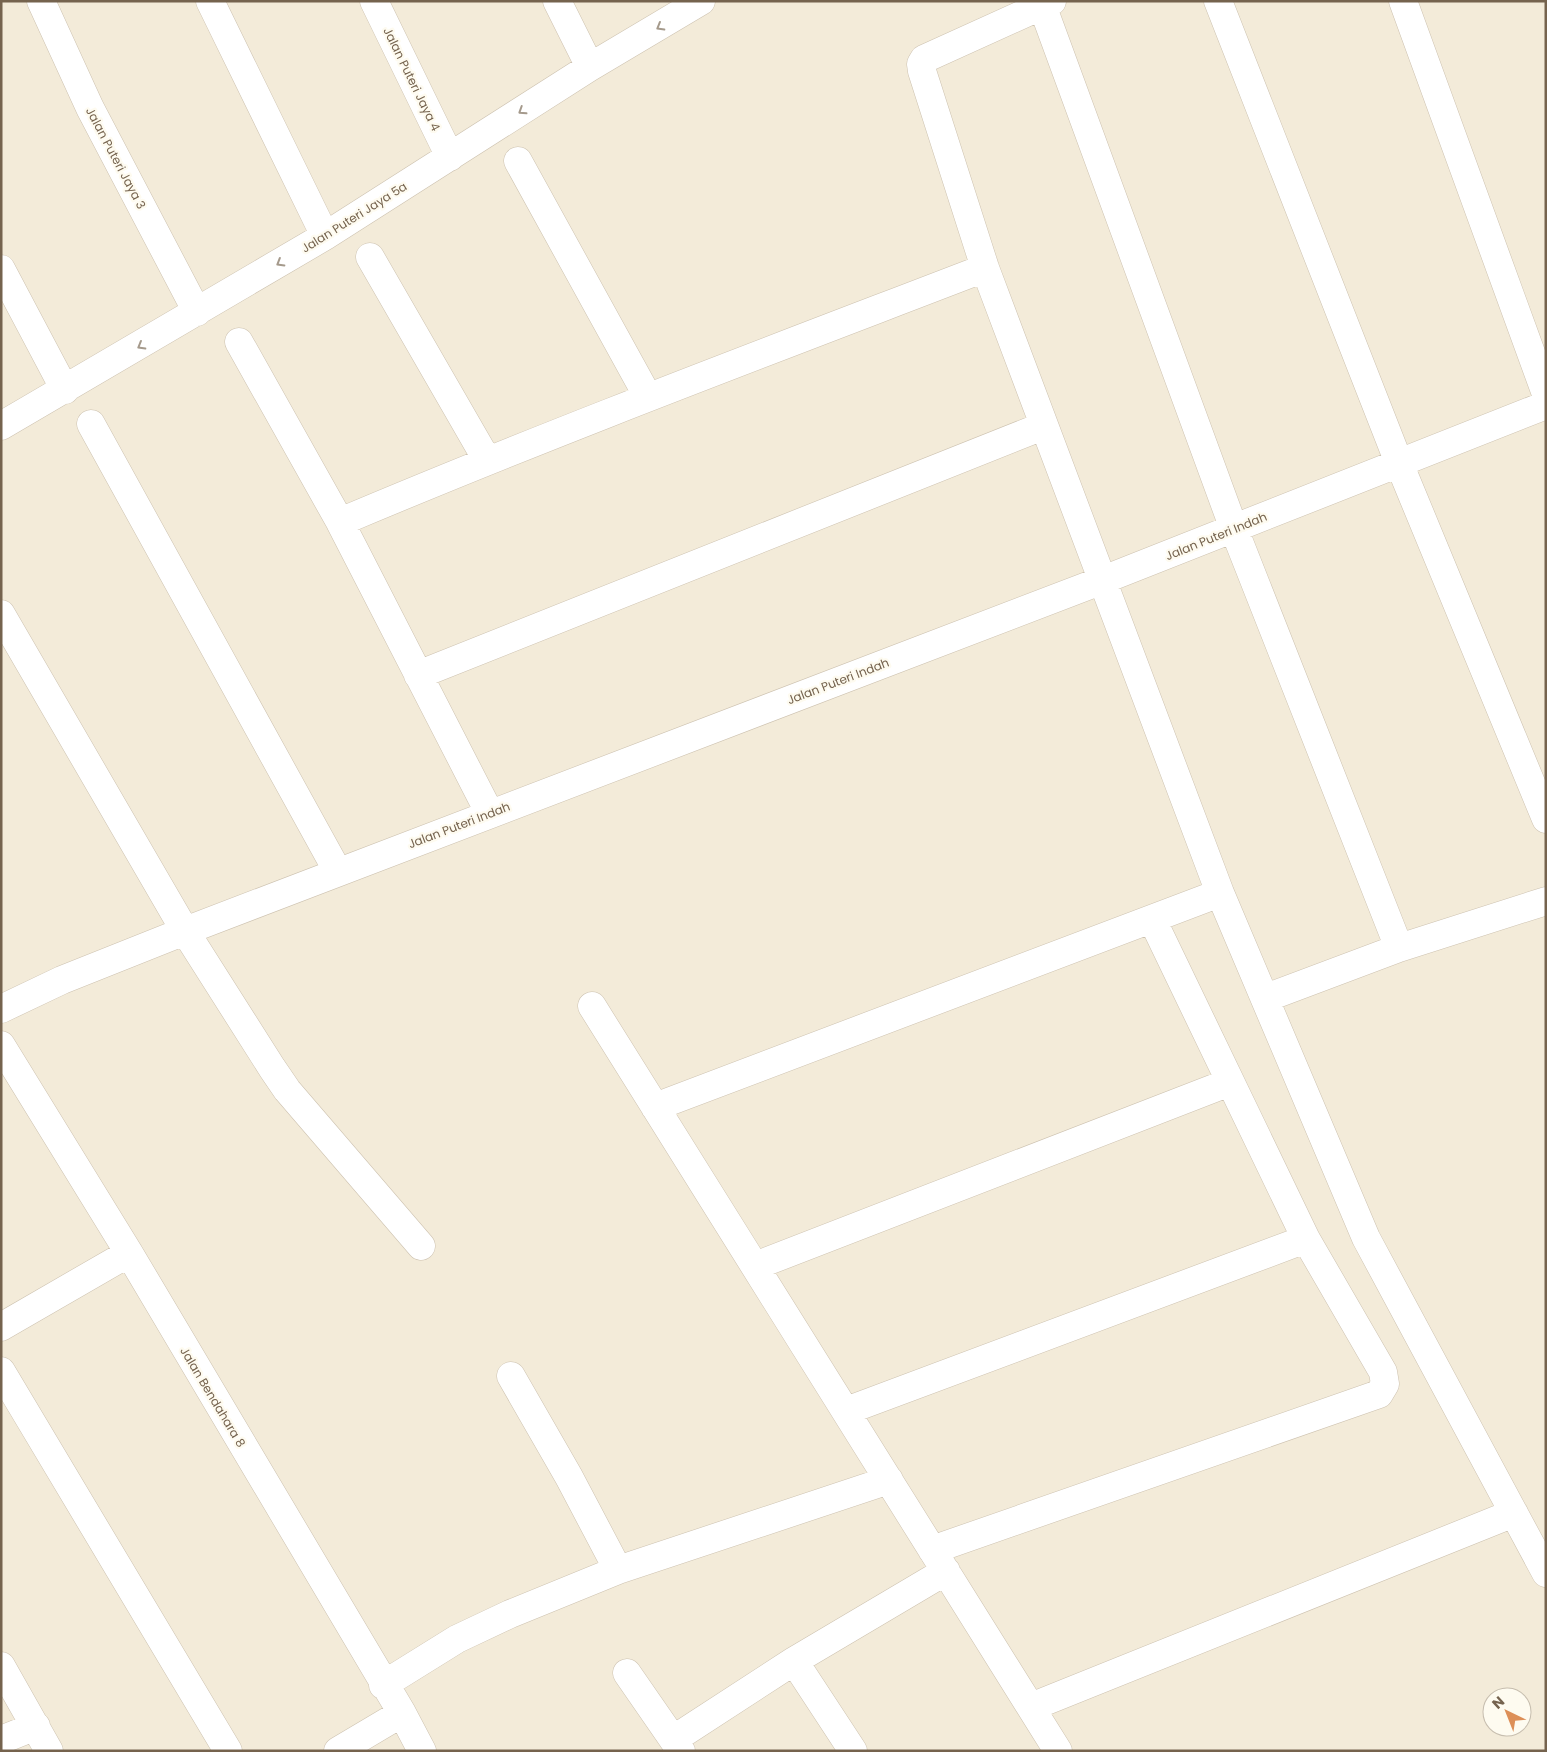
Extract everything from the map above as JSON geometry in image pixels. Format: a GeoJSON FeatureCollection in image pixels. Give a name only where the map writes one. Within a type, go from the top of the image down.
{"type":"FeatureCollection","features":[{"type":"Feature","properties":{"kind":"street","name":"Jalan Puteri Jaya 3"},"geometry":{"type":"LineString","coordinates":[[41,1],[90,108],[197,312]]}},
{"type":"Feature","properties":{"kind":"street"},"geometry":{"type":"LineString","coordinates":[[210,1],[324,236]]}},
{"type":"Feature","properties":{"kind":"street","name":"Jalan Puteri Jaya 4"},"geometry":{"type":"LineString","coordinates":[[374,1],[450,157]]}},
{"type":"Feature","properties":{"kind":"street"},"geometry":{"type":"LineString","coordinates":[[557,1],[590,67]]}},
{"type":"Feature","properties":{"kind":"street","name":"Jalan Puteri Jaya 5a"},"geometry":{"type":"LineString","coordinates":[[1,426],[324,236],[590,67],[702,1]]}},
{"type":"Feature","properties":{"kind":"street"},"geometry":{"type":"LineString","coordinates":[[1218,1],[1399,464],[1546,819]]}},
{"type":"Feature","properties":{"kind":"street"},"geometry":{"type":"LineString","coordinates":[[1403,1],[1546,394]]}},
{"type":"Feature","properties":{"kind":"street"},"geometry":{"type":"LineString","coordinates":[[1399,948],[1234,529],[1047,3],[924,59],[921,64],[922,71],[985,268],[1043,426],[1104,580],[1220,893],[1366,1238],[1546,1574]]}},
{"type":"Feature","properties":{"kind":"street"},"geometry":{"type":"LineString","coordinates":[[518,161],[648,396]]}},
{"type":"Feature","properties":{"kind":"street"},"geometry":{"type":"LineString","coordinates":[[370,257],[487,460]]}},
{"type":"Feature","properties":{"kind":"street"},"geometry":{"type":"LineString","coordinates":[[1,268],[65,390]]}},
{"type":"Feature","properties":{"kind":"street"},"geometry":{"type":"LineString","coordinates":[[340,522],[487,460],[648,396],[985,268]]}},
{"type":"Feature","properties":{"kind":"street"},"geometry":{"type":"LineString","coordinates":[[239,342],[340,522],[490,814]]}},
{"type":"Feature","properties":{"kind":"street","name":"Jalan Puteri Indah"},"geometry":{"type":"LineString","coordinates":[[1,1009],[62,980],[185,930],[1104,580],[1546,404]]}},
{"type":"Feature","properties":{"kind":"street"},"geometry":{"type":"LineString","coordinates":[[91,424],[338,872]]}},
{"type":"Feature","properties":{"kind":"street"},"geometry":{"type":"LineString","coordinates":[[418,675],[1043,426]]}},
{"type":"Feature","properties":{"kind":"street"},"geometry":{"type":"LineString","coordinates":[[1,614],[185,930],[287,1090],[422,1246]]}},
{"type":"Feature","properties":{"kind":"street"},"geometry":{"type":"LineString","coordinates":[[655,1107],[1220,893]]}},
{"type":"Feature","properties":{"kind":"street"},"geometry":{"type":"LineString","coordinates":[[1266,998],[1399,948],[1546,901]]}},
{"type":"Feature","properties":{"kind":"street"},"geometry":{"type":"LineString","coordinates":[[627,1673],[678,1745],[939,1560],[1379,1394],[1385,1384],[1383,1372],[1306,1239],[1152,919]]}},
{"type":"Feature","properties":{"kind":"street"},"geometry":{"type":"LineString","coordinates":[[592,1006],[1058,1751]]}},
{"type":"Feature","properties":{"kind":"street","name":"Jalan Bendahara 8"},"geometry":{"type":"LineString","coordinates":[[1,1045],[129,1253],[402,1713],[422,1751]]}},
{"type":"Feature","properties":{"kind":"street"},"geometry":{"type":"LineString","coordinates":[[755,1266],[1230,1082]]}},
{"type":"Feature","properties":{"kind":"street"},"geometry":{"type":"LineString","coordinates":[[846,1411],[1306,1239]]}},
{"type":"Feature","properties":{"kind":"street"},"geometry":{"type":"LineString","coordinates":[[1,1327],[129,1253]]}},
{"type":"Feature","properties":{"kind":"street"},"geometry":{"type":"LineString","coordinates":[[1,1371],[228,1751]]}},
{"type":"Feature","properties":{"kind":"street"},"geometry":{"type":"LineString","coordinates":[[511,1376],[569,1477],[618,1570]]}},
{"type":"Feature","properties":{"kind":"street"},"geometry":{"type":"LineString","coordinates":[[384,1685],[457,1639],[510,1614],[618,1570],[888,1480]]}},
{"type":"Feature","properties":{"kind":"street"},"geometry":{"type":"LineString","coordinates":[[1031,1707],[1514,1513]]}},
{"type":"Feature","properties":{"kind":"street"},"geometry":{"type":"LineString","coordinates":[[794,1661],[852,1751]]}},
{"type":"Feature","properties":{"kind":"street"},"geometry":{"type":"LineString","coordinates":[[1,1666],[49,1751]]}},
{"type":"Feature","properties":{"kind":"street"},"geometry":{"type":"LineString","coordinates":[[338,1751],[402,1713]]}},
{"type":"Feature","properties":{"kind":"street"},"geometry":{"type":"LineString","coordinates":[[1,1740],[36,1726]]}},
{"type":"Feature","properties":{"kind":"shaded area"},"geometry":{"type":"Polygon","coordinates":[[[1,1],[1546,1],[1546,1751],[1,1751],[1,1]]]}}]}
